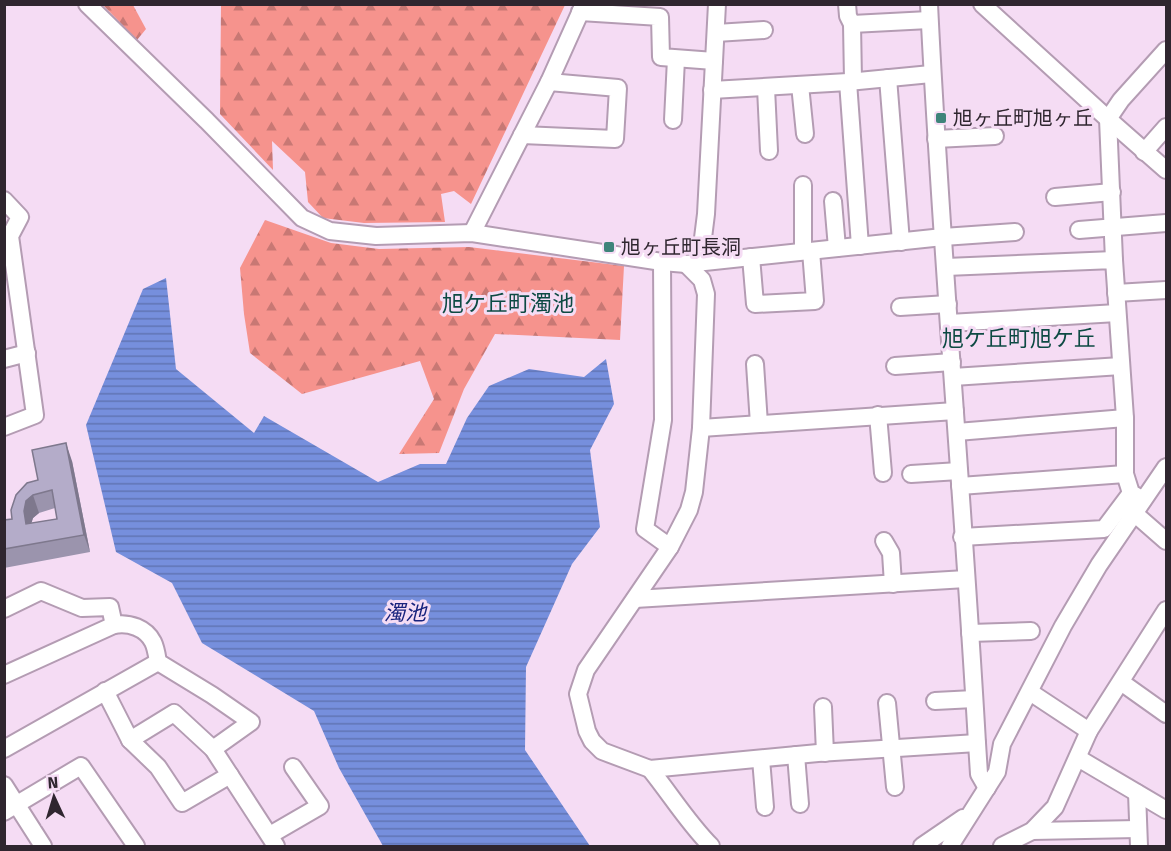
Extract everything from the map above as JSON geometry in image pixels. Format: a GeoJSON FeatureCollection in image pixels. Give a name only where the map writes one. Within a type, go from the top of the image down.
{"type":"FeatureCollection","features":[{"type":"Feature","properties":{"kind":"street"},"geometry":{"type":"LineString","coordinates":[[87,4],[302,218],[330,231],[376,236],[472,233],[662,262],[693,263],[944,237],[1015,232]]}},
{"type":"Feature","properties":{"kind":"street"},"geometry":{"type":"LineString","coordinates":[[711,846],[697,832],[671,794],[650,770],[602,751],[592,741],[587,731],[578,694],[586,670],[670,547],[689,510],[694,492],[700,428],[706,294],[693,263],[706,214],[717,4]]}},
{"type":"Feature","properties":{"kind":"street"},"geometry":{"type":"LineString","coordinates":[[847,4],[848,16],[852,24],[850,81],[860,246]]}},
{"type":"Feature","properties":{"kind":"street"},"geometry":{"type":"LineString","coordinates":[[982,4],[1144,152],[1167,170]]}},
{"type":"Feature","properties":{"kind":"street"},"geometry":{"type":"LineString","coordinates":[[472,233],[549,82],[582,8],[660,17],[661,57],[714,61]]}},
{"type":"Feature","properties":{"kind":"street"},"geometry":{"type":"LineString","coordinates":[[852,24],[929,12],[931,74],[944,237],[979,774],[987,788]]}},
{"type":"Feature","properties":{"kind":"street"},"geometry":{"type":"LineString","coordinates":[[716,33],[764,30]]}},
{"type":"Feature","properties":{"kind":"street"},"geometry":{"type":"LineString","coordinates":[[1165,56],[1121,100],[1108,119],[1114,260],[1125,418],[1125,474],[1136,502],[1167,541]]}},
{"type":"Feature","properties":{"kind":"street"},"geometry":{"type":"LineString","coordinates":[[673,120],[676,59]]}},
{"type":"Feature","properties":{"kind":"street"},"geometry":{"type":"LineString","coordinates":[[712,90],[766,88],[931,74]]}},
{"type":"Feature","properties":{"kind":"street"},"geometry":{"type":"LineString","coordinates":[[888,78],[901,242]]}},
{"type":"Feature","properties":{"kind":"street"},"geometry":{"type":"LineString","coordinates":[[522,135],[615,139],[618,88],[549,82]]}},
{"type":"Feature","properties":{"kind":"street"},"geometry":{"type":"LineString","coordinates":[[800,85],[805,134]]}},
{"type":"Feature","properties":{"kind":"street"},"geometry":{"type":"LineString","coordinates":[[766,88],[769,151]]}},
{"type":"Feature","properties":{"kind":"street"},"geometry":{"type":"LineString","coordinates":[[1144,152],[1167,126]]}},
{"type":"Feature","properties":{"kind":"street"},"geometry":{"type":"LineString","coordinates":[[936,139],[995,136]]}},
{"type":"Feature","properties":{"kind":"street"},"geometry":{"type":"LineString","coordinates":[[751,256],[755,304],[815,301],[807,251],[803,185]]}},
{"type":"Feature","properties":{"kind":"street"},"geometry":{"type":"LineString","coordinates":[[1055,197],[1112,192]]}},
{"type":"Feature","properties":{"kind":"street"},"geometry":{"type":"LineString","coordinates":[[4,200],[20,217],[10,236],[35,415],[4,427]]}},
{"type":"Feature","properties":{"kind":"street"},"geometry":{"type":"LineString","coordinates":[[833,201],[837,248]]}},
{"type":"Feature","properties":{"kind":"street"},"geometry":{"type":"LineString","coordinates":[[1079,230],[1167,224]]}},
{"type":"Feature","properties":{"kind":"street"},"geometry":{"type":"LineString","coordinates":[[945,267],[1114,260]]}},
{"type":"Feature","properties":{"kind":"street"},"geometry":{"type":"LineString","coordinates":[[662,262],[663,420],[645,529],[670,547]]}},
{"type":"Feature","properties":{"kind":"street"},"geometry":{"type":"LineString","coordinates":[[1116,293],[1167,290]]}},
{"type":"Feature","properties":{"kind":"street"},"geometry":{"type":"LineString","coordinates":[[900,307],[948,304]]}},
{"type":"Feature","properties":{"kind":"street"},"geometry":{"type":"LineString","coordinates":[[949,323],[1117,312]]}},
{"type":"Feature","properties":{"kind":"street"},"geometry":{"type":"LineString","coordinates":[[4,359],[27,353]]}},
{"type":"Feature","properties":{"kind":"street"},"geometry":{"type":"LineString","coordinates":[[755,364],[759,424]]}},
{"type":"Feature","properties":{"kind":"street"},"geometry":{"type":"LineString","coordinates":[[895,366],[953,369],[1121,366]]}},
{"type":"Feature","properties":{"kind":"street"},"geometry":{"type":"LineString","coordinates":[[700,428],[955,411]]}},
{"type":"Feature","properties":{"kind":"street"},"geometry":{"type":"LineString","coordinates":[[878,415],[883,473]]}},
{"type":"Feature","properties":{"kind":"street"},"geometry":{"type":"LineString","coordinates":[[957,432],[1125,418]]}},
{"type":"Feature","properties":{"kind":"street"},"geometry":{"type":"LineString","coordinates":[[962,537],[1104,529],[1136,502],[1167,467]]}},
{"type":"Feature","properties":{"kind":"street"},"geometry":{"type":"LineString","coordinates":[[911,474],[960,478],[1125,474]]}},
{"type":"Feature","properties":{"kind":"street"},"geometry":{"type":"LineString","coordinates":[[950,846],[997,772],[1002,744],[1062,626],[1136,502]]}},
{"type":"Feature","properties":{"kind":"street"},"geometry":{"type":"LineString","coordinates":[[884,541],[891,554],[893,584]]}},
{"type":"Feature","properties":{"kind":"street"},"geometry":{"type":"LineString","coordinates":[[635,599],[966,579]]}},
{"type":"Feature","properties":{"kind":"street"},"geometry":{"type":"LineString","coordinates":[[4,609],[42,591],[82,608],[110,607],[114,625]]}},
{"type":"Feature","properties":{"kind":"street"},"geometry":{"type":"LineString","coordinates":[[1002,846],[1032,831],[1055,807],[1089,731],[1167,610]]}},
{"type":"Feature","properties":{"kind":"street"},"geometry":{"type":"LineString","coordinates":[[4,675],[114,625],[124,623],[140,628],[153,642],[158,662],[213,695],[251,722],[213,749]]}},
{"type":"Feature","properties":{"kind":"street"},"geometry":{"type":"LineString","coordinates":[[970,633],[1031,631]]}},
{"type":"Feature","properties":{"kind":"street"},"geometry":{"type":"LineString","coordinates":[[4,749],[158,662]]}},
{"type":"Feature","properties":{"kind":"street"},"geometry":{"type":"LineString","coordinates":[[1121,682],[1167,714]]}},
{"type":"Feature","properties":{"kind":"street"},"geometry":{"type":"LineString","coordinates":[[105,691],[130,740],[158,767],[182,803],[230,775]]}},
{"type":"Feature","properties":{"kind":"street"},"geometry":{"type":"LineString","coordinates":[[1029,692],[1089,731]]}},
{"type":"Feature","properties":{"kind":"street"},"geometry":{"type":"LineString","coordinates":[[935,701],[974,699]]}},
{"type":"Feature","properties":{"kind":"street"},"geometry":{"type":"LineString","coordinates":[[887,703],[895,787]]}},
{"type":"Feature","properties":{"kind":"street"},"geometry":{"type":"LineString","coordinates":[[823,707],[825,753]]}},
{"type":"Feature","properties":{"kind":"street"},"geometry":{"type":"LineString","coordinates":[[130,740],[174,713],[213,749],[273,841],[320,806],[293,767]]}},
{"type":"Feature","properties":{"kind":"street"},"geometry":{"type":"LineString","coordinates":[[650,770],[825,753],[977,743]]}},
{"type":"Feature","properties":{"kind":"street"},"geometry":{"type":"LineString","coordinates":[[796,756],[800,804]]}},
{"type":"Feature","properties":{"kind":"street"},"geometry":{"type":"LineString","coordinates":[[1078,758],[1167,810]]}},
{"type":"Feature","properties":{"kind":"street"},"geometry":{"type":"LineString","coordinates":[[761,759],[765,807]]}},
{"type":"Feature","properties":{"kind":"street"},"geometry":{"type":"LineString","coordinates":[[11,808],[81,766],[135,846]]}},
{"type":"Feature","properties":{"kind":"street"},"geometry":{"type":"LineString","coordinates":[[4,785],[11,808],[43,846]]}},
{"type":"Feature","properties":{"kind":"street"},"geometry":{"type":"LineString","coordinates":[[1137,793],[1138,846]]}},
{"type":"Feature","properties":{"kind":"street"},"geometry":{"type":"LineString","coordinates":[[922,846],[972,813]]}},
{"type":"Feature","properties":{"kind":"street"},"geometry":{"type":"LineString","coordinates":[[1032,831],[1138,829]]}},
{"type":"Feature","properties":{"kind":"green space"},"geometry":{"type":"Polygon","coordinates":[[[221,4],[565,5],[471,204],[454,191],[441,194],[445,222],[364,223],[323,218],[308,202],[305,172],[272,141],[273,170],[220,114],[221,4]]]}},
{"type":"Feature","properties":{"kind":"green space"},"geometry":{"type":"Polygon","coordinates":[[[103,5],[133,5],[146,29],[137,40],[103,5]]]}},
{"type":"Feature","properties":{"kind":"green space"},"geometry":{"type":"Polygon","coordinates":[[[265,220],[331,243],[379,249],[469,247],[624,266],[620,340],[495,334],[464,389],[439,453],[399,454],[434,399],[420,361],[302,394],[250,353],[240,268],[265,220]]]}},
{"type":"Feature","properties":{"kind":"water","name":"濁池"},"geometry":{"type":"Polygon","coordinates":[[[166,278],[176,369],[254,433],[264,416],[378,482],[420,464],[446,464],[467,418],[489,386],[529,369],[584,377],[606,359],[614,404],[590,450],[600,527],[572,564],[526,667],[525,750],[590,846],[383,846],[339,768],[314,711],[202,643],[172,583],[116,552],[86,425],[143,289],[166,278]]]}},
{"type":"Feature","properties":{"kind":"building"},"geometry":{"type":"Polygon","coordinates":[[[66,443],[84,535],[4,549],[4,520],[12,519],[11,510],[16,495],[27,483],[38,480],[32,450],[66,443]],[[52,490],[33,495],[26,501],[24,511],[26,524],[57,519],[52,490]]]}},
{"type":"Feature","properties":{"kind":"place","name":"旭ヶ丘町旭ヶ丘"},"geometry":{"type":"Point","coordinates":[941,118]}},
{"type":"Feature","properties":{"kind":"place","name":"旭ヶ丘町長洞"},"geometry":{"type":"Point","coordinates":[609,247]}},
{"type":"Feature","properties":{"kind":"district","name":"旭ケ丘町濁池"},"geometry":{"type":"Point","coordinates":[508,303]}},
{"type":"Feature","properties":{"kind":"district","name":"旭ケ丘町旭ケ丘"},"geometry":{"type":"Point","coordinates":[1019,338]}}]}
